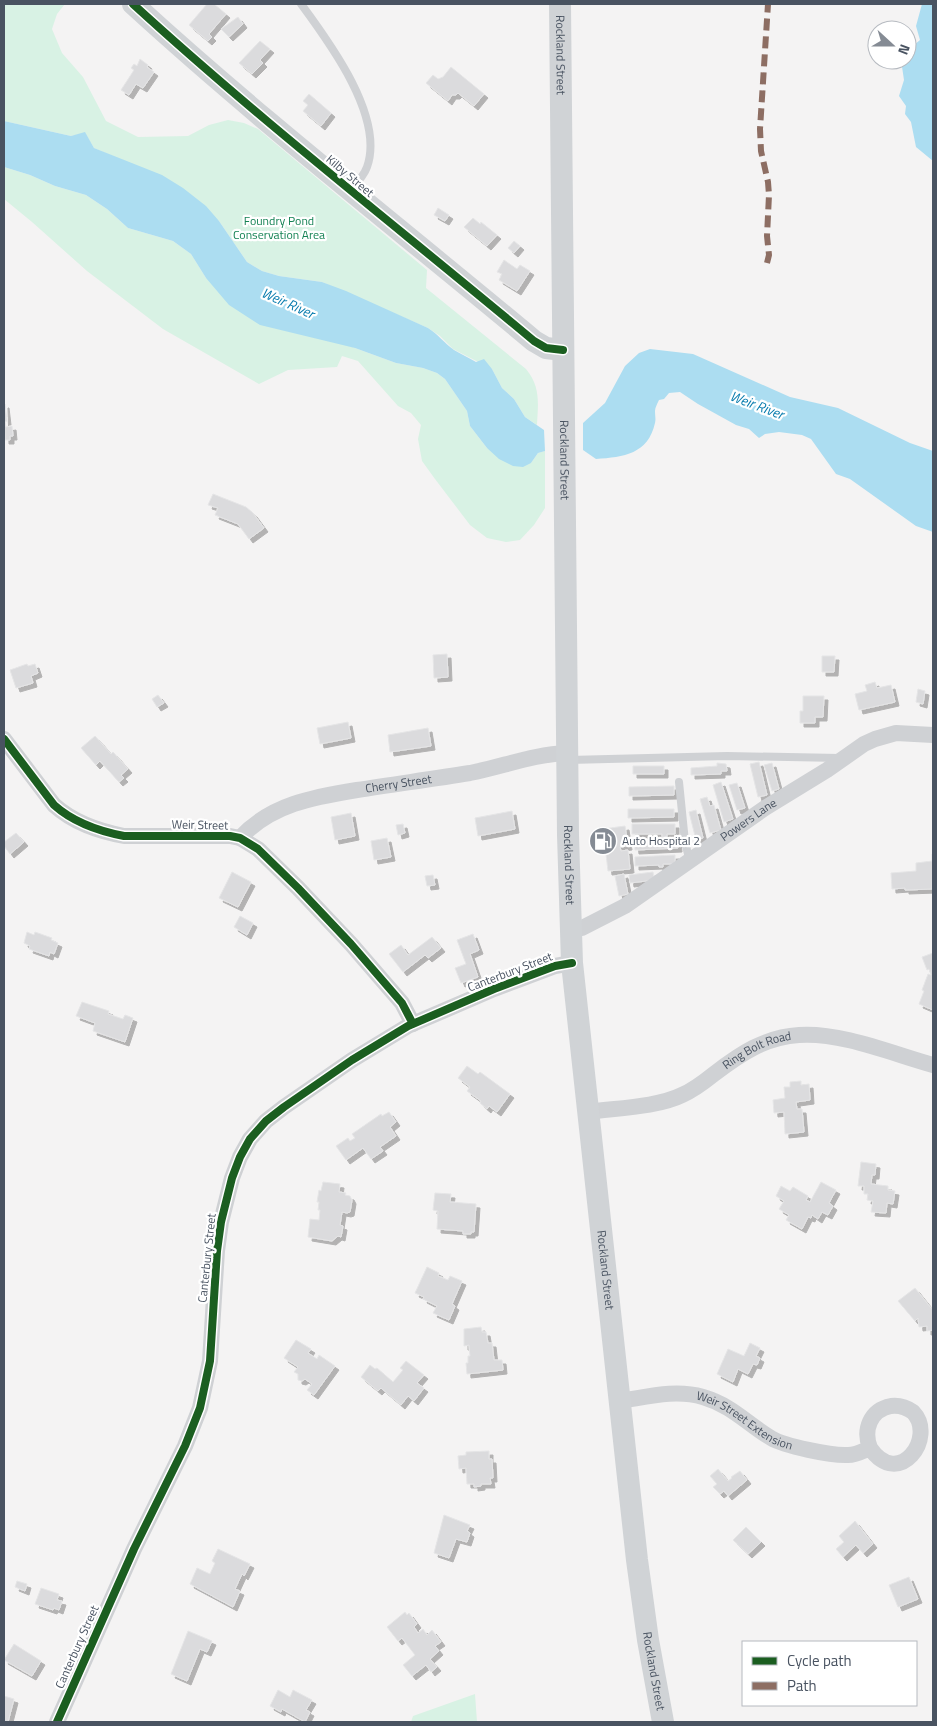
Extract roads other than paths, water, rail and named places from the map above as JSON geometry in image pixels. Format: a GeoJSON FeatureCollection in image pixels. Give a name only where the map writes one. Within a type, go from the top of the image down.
{"type":"FeatureCollection","features":[{"type":"Feature","properties":{"kind":"main road","name":"Kilby Street"},"geometry":{"type":"LineString","coordinates":[[133,4],[226,87],[534,341],[546,348],[563,350]]}},
{"type":"Feature","properties":{"kind":"main road","name":"Rockland Street"},"geometry":{"type":"LineString","coordinates":[[560,4],[567,757],[572,963],[644,1615],[663,1722]]}},
{"type":"Feature","properties":{"kind":"street","name":"Powers Lane"},"geometry":{"type":"LineString","coordinates":[[571,930],[582,928],[625,906],[765,808],[828,770],[842,758],[864,744],[885,735],[906,732],[933,735]]}},
{"type":"Feature","properties":{"kind":"street","name":"Weir Street"},"geometry":{"type":"LineString","coordinates":[[4,739],[54,805],[62,812],[82,823],[124,836],[220,836],[240,838],[258,849],[326,918],[402,1004],[414,1024]]}},
{"type":"Feature","properties":{"kind":"street","name":"Cherry Street"},"geometry":{"type":"LineString","coordinates":[[240,838],[256,823],[278,810],[306,799],[470,773],[543,755],[567,757]]}},
{"type":"Feature","properties":{"kind":"street","name":"Canterbury Street"},"geometry":{"type":"LineString","coordinates":[[56,1722],[124,1570],[185,1446],[200,1408],[210,1361],[217,1251],[221,1222],[228,1191],[240,1157],[258,1130],[284,1107],[360,1055],[414,1024],[554,966],[572,963]]}},
{"type":"Feature","properties":{"kind":"street","name":"Ring Bolt Road"},"geometry":{"type":"LineString","coordinates":[[588,1112],[656,1103],[681,1096],[748,1050],[768,1041],[789,1036],[833,1037],[933,1065]]}},
{"type":"Feature","properties":{"kind":"street","name":"Weir Street Extension"},"geometry":{"type":"LineString","coordinates":[[620,1401],[667,1394],[694,1395],[727,1407],[769,1437],[784,1445],[849,1455],[870,1448]]}},
{"type":"Feature","properties":{"kind":"lane"},"geometry":{"type":"LineString","coordinates":[[301,4],[326,37],[348,74],[367,123],[370,145],[369,162],[364,175],[350,191]]}},
{"type":"Feature","properties":{"kind":"lane"},"geometry":{"type":"LineString","coordinates":[[567,757],[728,756],[842,758]]}},
{"type":"Feature","properties":{"kind":"lane"},"geometry":{"type":"LineString","coordinates":[[679,782],[685,842],[690,862]]}},
{"type":"Feature","properties":{"kind":"water"},"geometry":{"type":"Polygon","coordinates":[[[922,4],[933,4],[933,161],[916,147],[911,122],[905,114],[906,106],[899,96],[904,80],[902,70],[917,70],[917,43],[920,40],[917,22],[922,4]]]}},
{"type":"Feature","properties":{"kind":"water","name":"Weir River"},"geometry":{"type":"Polygon","coordinates":[[[4,121],[71,136],[85,132],[94,148],[162,175],[206,206],[219,221],[247,262],[262,271],[279,276],[322,282],[346,291],[428,328],[454,350],[476,362],[484,359],[492,369],[502,388],[514,399],[525,417],[544,430],[545,451],[538,453],[531,463],[523,467],[513,466],[499,459],[487,448],[470,426],[467,411],[445,379],[437,373],[423,368],[396,363],[355,348],[260,325],[229,305],[206,278],[191,254],[173,241],[128,228],[107,209],[86,195],[55,186],[30,175],[4,167],[4,121]]]}},
{"type":"Feature","properties":{"kind":"water","name":"Weir River"},"geometry":{"type":"Polygon","coordinates":[[[650,349],[693,354],[790,397],[838,408],[910,443],[933,451],[933,532],[916,526],[850,479],[836,474],[811,439],[802,435],[779,432],[765,434],[759,438],[749,429],[736,425],[680,392],[669,393],[664,399],[659,400],[655,409],[655,422],[652,433],[641,447],[625,455],[596,459],[583,450],[583,423],[605,403],[625,366],[639,353],[650,349]]]}},
{"type":"Feature","properties":{"kind":"place","name":"Auto Hospital 2"},"geometry":{"type":"Point","coordinates":[603,841]}},
{"type":"Feature","properties":{"kind":"park label","name":"Foundry Pond Conservation Area"},"geometry":{"type":"Point","coordinates":[279,228]}}]}
